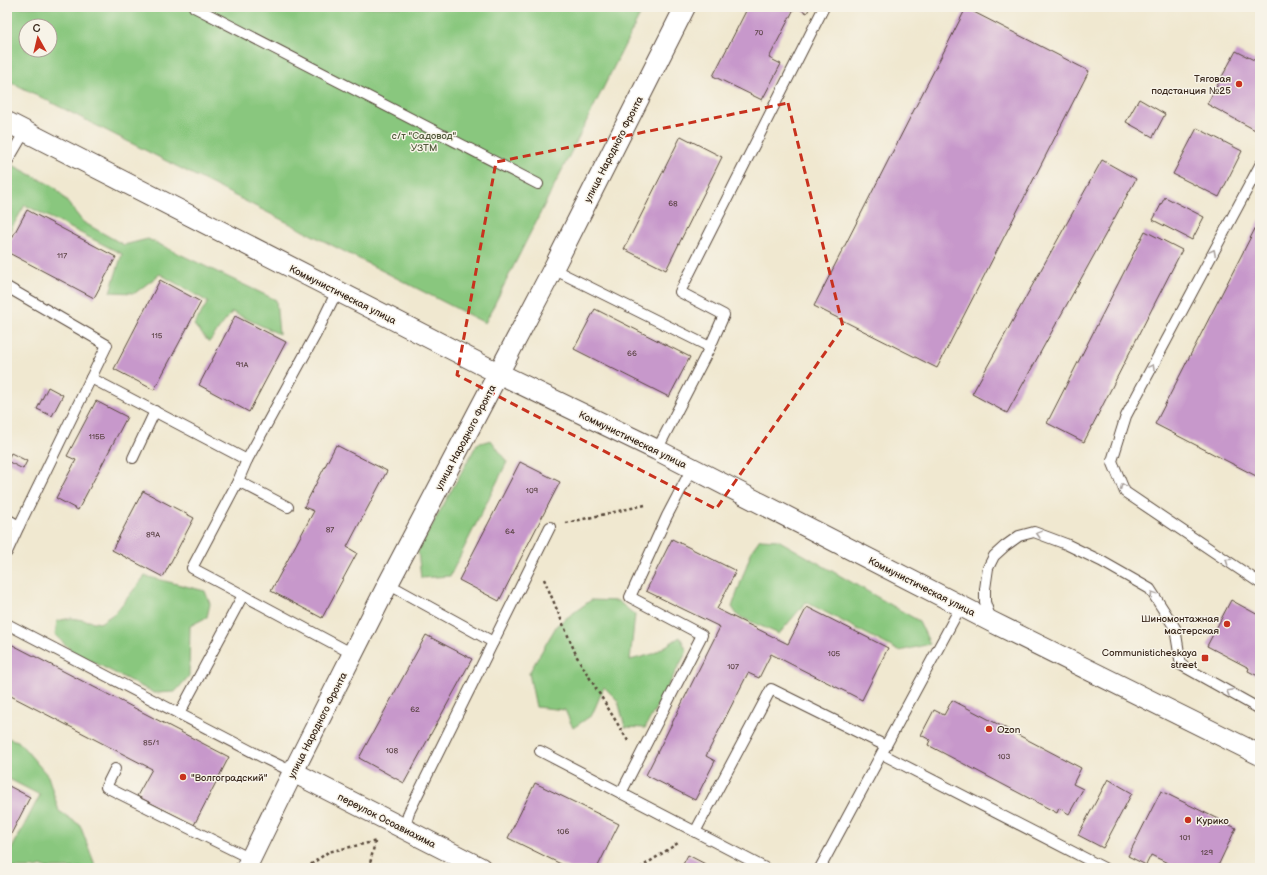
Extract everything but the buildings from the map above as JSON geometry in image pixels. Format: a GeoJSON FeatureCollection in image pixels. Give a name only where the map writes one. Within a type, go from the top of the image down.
{"type":"FeatureCollection","features":[{"type":"Feature","properties":{"kind":"street","name":"улица Народного Фронта"},"geometry":{"type":"LineString","coordinates":[[248,865],[388,584],[553,269],[685,7]]}},
{"type":"Feature","properties":{"kind":"street","name":"Коммунистическая улица"},"geometry":{"type":"LineString","coordinates":[[7,122],[498,374],[657,450],[992,622],[1260,755]]}},
{"type":"Feature","properties":{"kind":"street","name":"переулок Осоавиахима"},"geometry":{"type":"LineString","coordinates":[[293,772],[481,868]]}},
{"type":"Feature","properties":{"kind":"lane"},"geometry":{"type":"LineString","coordinates":[[194,7],[538,184]]}},
{"type":"Feature","properties":{"kind":"lane"},"geometry":{"type":"LineString","coordinates":[[657,450],[710,346],[724,315],[680,292],[824,7]]}},
{"type":"Feature","properties":{"kind":"lane"},"geometry":{"type":"LineString","coordinates":[[7,162],[25,131]]}},
{"type":"Feature","properties":{"kind":"lane"},"geometry":{"type":"LineString","coordinates":[[1260,165],[1126,416],[1112,461],[1125,492],[1260,583]]}},
{"type":"Feature","properties":{"kind":"lane"},"geometry":{"type":"LineString","coordinates":[[553,269],[710,346]]}},
{"type":"Feature","properties":{"kind":"lane"},"geometry":{"type":"LineString","coordinates":[[7,287],[107,345],[7,552]]}},
{"type":"Feature","properties":{"kind":"lane"},"geometry":{"type":"LineString","coordinates":[[337,291],[316,334],[246,460],[238,481],[192,568],[353,654]]}},
{"type":"Feature","properties":{"kind":"lane"},"geometry":{"type":"LineString","coordinates":[[91,378],[246,460]]}},
{"type":"Feature","properties":{"kind":"lane"},"geometry":{"type":"LineString","coordinates":[[133,458],[155,411]]}},
{"type":"Feature","properties":{"kind":"lane"},"geometry":{"type":"LineString","coordinates":[[621,793],[702,636],[630,597],[667,516],[692,468]]}},
{"type":"Feature","properties":{"kind":"lane"},"geometry":{"type":"LineString","coordinates":[[238,481],[288,507]]}},
{"type":"Feature","properties":{"kind":"lane"},"geometry":{"type":"LineString","coordinates":[[7,519],[19,526]]}},
{"type":"Feature","properties":{"kind":"lane"},"geometry":{"type":"LineString","coordinates":[[404,828],[410,812],[550,527]]}},
{"type":"Feature","properties":{"kind":"lane"},"geometry":{"type":"LineString","coordinates":[[992,622],[985,602],[988,568],[994,556],[1005,546],[1019,536],[1034,532],[1066,544],[1101,561],[1150,589],[1175,628],[1181,665],[1260,710]]}},
{"type":"Feature","properties":{"kind":"lane"},"geometry":{"type":"LineString","coordinates":[[388,584],[494,642]]}},
{"type":"Feature","properties":{"kind":"lane"},"geometry":{"type":"LineString","coordinates":[[179,714],[243,595]]}},
{"type":"Feature","properties":{"kind":"lane"},"geometry":{"type":"LineString","coordinates":[[820,868],[961,606]]}},
{"type":"Feature","properties":{"kind":"lane"},"geometry":{"type":"LineString","coordinates":[[7,624],[293,772]]}},
{"type":"Feature","properties":{"kind":"lane"},"geometry":{"type":"LineString","coordinates":[[695,832],[771,689],[1104,868]]}},
{"type":"Feature","properties":{"kind":"lane"},"geometry":{"type":"LineString","coordinates":[[540,751],[765,868]]}},
{"type":"Feature","properties":{"kind":"lane"},"geometry":{"type":"LineString","coordinates":[[115,769],[106,787],[248,865]]}},
{"type":"Feature","properties":{"kind":"path"},"geometry":{"type":"LineString","coordinates":[[550,527],[646,505]]}},
{"type":"Feature","properties":{"kind":"path"},"geometry":{"type":"LineString","coordinates":[[535,558],[577,657],[639,758]]}},
{"type":"Feature","properties":{"kind":"path"},"geometry":{"type":"LineString","coordinates":[[306,868],[328,852],[375,842],[404,828]]}},
{"type":"Feature","properties":{"kind":"path"},"geometry":{"type":"LineString","coordinates":[[640,868],[695,832]]}},
{"type":"Feature","properties":{"kind":"path"},"geometry":{"type":"LineString","coordinates":[[369,868],[375,842]]}},
{"type":"Feature","properties":{"kind":"highlighted area"},"geometry":{"type":"Polygon","coordinates":[[[788,103],[843,327],[716,509],[457,375],[496,162],[788,103]]]}},
{"type":"Feature","properties":{"kind":"green space","name":"с/т \"Садовод\" УЗТМ"},"geometry":{"type":"Polygon","coordinates":[[[7,7],[644,7],[485,323],[7,80],[7,7]]]}},
{"type":"Feature","properties":{"kind":"green space"},"geometry":{"type":"Polygon","coordinates":[[[7,162],[56,188],[83,222],[124,245],[148,239],[276,300],[279,334],[232,312],[209,342],[194,325],[208,302],[160,274],[135,293],[110,292],[122,254],[25,205],[7,236],[7,162]]]}},
{"type":"Feature","properties":{"kind":"green space"},"geometry":{"type":"Polygon","coordinates":[[[491,440],[507,462],[450,576],[421,578],[418,551],[477,444],[491,440]]]}},
{"type":"Feature","properties":{"kind":"green space"},"geometry":{"type":"Polygon","coordinates":[[[760,539],[778,540],[919,621],[930,644],[899,651],[806,602],[779,634],[738,616],[732,607],[752,550],[760,539]]]}},
{"type":"Feature","properties":{"kind":"green space"},"geometry":{"type":"Polygon","coordinates":[[[145,576],[205,591],[210,604],[207,617],[190,626],[189,676],[175,692],[154,693],[72,651],[55,635],[57,621],[71,618],[100,623],[115,613],[145,576]]]}},
{"type":"Feature","properties":{"kind":"green space"},"geometry":{"type":"Polygon","coordinates":[[[591,600],[618,601],[635,615],[630,660],[653,654],[680,637],[687,651],[645,728],[625,727],[618,701],[604,687],[592,715],[573,728],[565,710],[536,707],[529,673],[557,625],[591,600]]]}},
{"type":"Feature","properties":{"kind":"green space"},"geometry":{"type":"Polygon","coordinates":[[[7,738],[18,741],[48,776],[59,811],[80,825],[95,865],[93,868],[47,868],[43,866],[36,868],[7,868],[7,858],[40,795],[7,778],[7,738]]]}},
{"type":"Feature","properties":{"kind":"place","name":"Тяговая подстанция №25"},"geometry":{"type":"Point","coordinates":[1239,84]}},
{"type":"Feature","properties":{"kind":"place","name":"Шиномонтажная мастерская"},"geometry":{"type":"Point","coordinates":[1227,624]}},
{"type":"Feature","properties":{"kind":"place","name":"Communisticheskaya street"},"geometry":{"type":"Point","coordinates":[1205,658]}},
{"type":"Feature","properties":{"kind":"place","name":"Ozon"},"geometry":{"type":"Point","coordinates":[989,729]}},
{"type":"Feature","properties":{"kind":"place","name":"\"Волгоградский\""},"geometry":{"type":"Point","coordinates":[183,777]}},
{"type":"Feature","properties":{"kind":"place","name":"Курико"},"geometry":{"type":"Point","coordinates":[1188,820]}}]}
